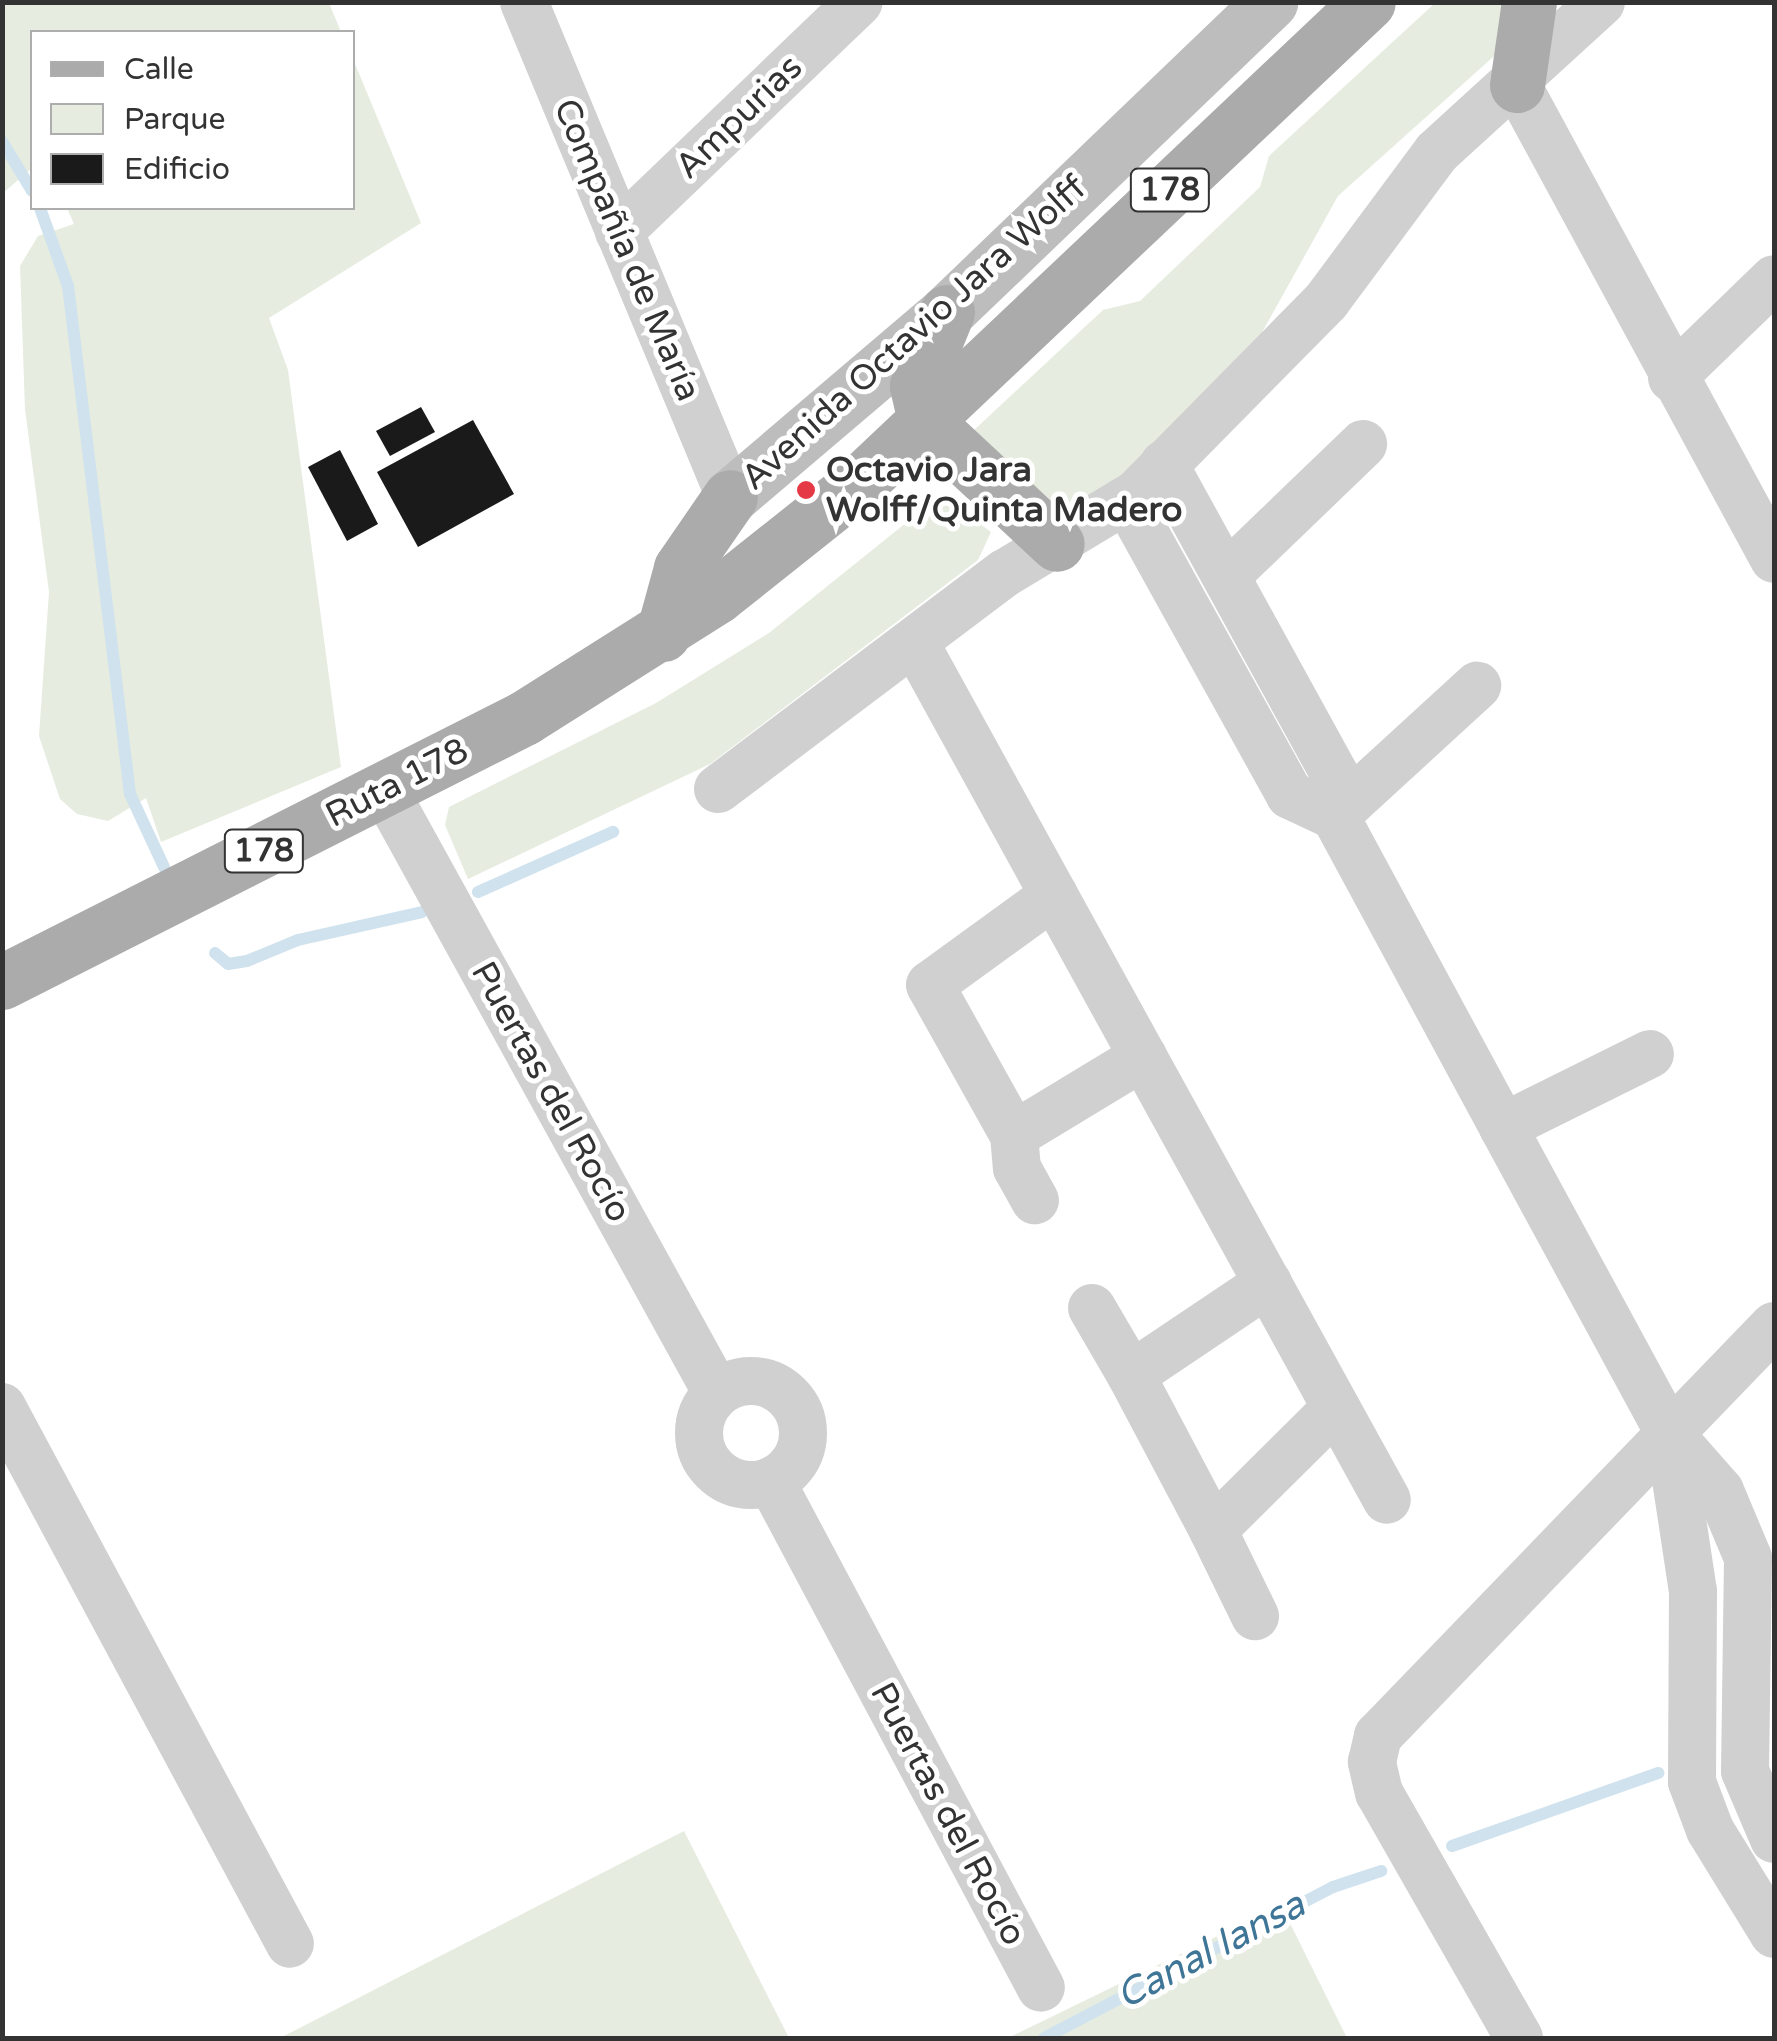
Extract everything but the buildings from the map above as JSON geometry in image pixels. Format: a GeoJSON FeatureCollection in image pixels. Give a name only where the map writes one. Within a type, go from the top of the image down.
{"type":"FeatureCollection","features":[{"type":"Feature","properties":{"kind":"main road","name":"Avenida Octavio Jara Wolff"},"geometry":{"type":"LineString","coordinates":[[524,718],[663,634],[844,495],[1368,2]]}},
{"type":"Feature","properties":{"kind":"main road"},"geometry":{"type":"LineString","coordinates":[[1516,85],[1529,2]]}},
{"type":"Feature","properties":{"kind":"main road"},"geometry":{"type":"LineString","coordinates":[[946,312],[917,386],[925,420],[1057,544]]}},
{"type":"Feature","properties":{"kind":"main road"},"geometry":{"type":"LineString","coordinates":[[663,634],[681,568],[730,497]]}},
{"type":"Feature","properties":{"kind":"main road","name":"Ruta 178"},"geometry":{"type":"LineString","coordinates":[[2,982],[524,718]]}},
{"type":"Feature","properties":{"kind":"street","name":"Compañía de María"},"geometry":{"type":"LineString","coordinates":[[524,2],[730,497]]}},
{"type":"Feature","properties":{"kind":"street","name":"Ampurias"},"geometry":{"type":"LineString","coordinates":[[619,232],[859,2]]}},
{"type":"Feature","properties":{"kind":"street","name":"Avenida Octavio Jara Wolff"},"geometry":{"type":"LineString","coordinates":[[730,497],[946,312],[1270,2]]}},
{"type":"Feature","properties":{"kind":"street"},"geometry":{"type":"LineString","coordinates":[[718,790],[915,644],[1057,544],[1126,501],[1327,300],[1438,152],[1516,85],[1601,2]]}},
{"type":"Feature","properties":{"kind":"street"},"geometry":{"type":"LineString","coordinates":[[1516,85],[1672,378],[1774,559]]}},
{"type":"Feature","properties":{"kind":"street"},"geometry":{"type":"LineString","coordinates":[[1672,378],[1774,279]]}},
{"type":"Feature","properties":{"kind":"street"},"geometry":{"type":"LineString","coordinates":[[1227,575],[1363,444]]}},
{"type":"Feature","properties":{"kind":"street"},"geometry":{"type":"LineString","coordinates":[[1164,464],[1338,781],[1335,816],[1503,1127],[1669,1433],[1720,1491],[1748,1558],[1740,1733],[1745,1771],[1774,1839]]}},
{"type":"Feature","properties":{"kind":"street"},"geometry":{"type":"LineString","coordinates":[[1126,501],[1290,795],[1335,816]]}},
{"type":"Feature","properties":{"kind":"street"},"geometry":{"type":"LineString","coordinates":[[915,644],[1387,1500]]}},
{"type":"Feature","properties":{"kind":"street"},"geometry":{"type":"LineString","coordinates":[[1235,700],[1281,675]]}},
{"type":"Feature","properties":{"kind":"street"},"geometry":{"type":"LineString","coordinates":[[1335,816],[1477,686]]}},
{"type":"Feature","properties":{"kind":"street","name":"Puertas del Rocío"},"geometry":{"type":"LineString","coordinates":[[385,790],[717,1393]]}},
{"type":"Feature","properties":{"kind":"street"},"geometry":{"type":"LineString","coordinates":[[1034,1200],[1018,1168],[1014,1135],[930,986],[1054,894]]}},
{"type":"Feature","properties":{"kind":"street"},"geometry":{"type":"LineString","coordinates":[[1503,1127],[1650,1054]]}},
{"type":"Feature","properties":{"kind":"street"},"geometry":{"type":"LineString","coordinates":[[1014,1135],[1143,1057]]}},
{"type":"Feature","properties":{"kind":"street"},"geometry":{"type":"LineString","coordinates":[[1131,1375],[1268,1283]]}},
{"type":"Feature","properties":{"kind":"street"},"geometry":{"type":"LineString","coordinates":[[1092,1308],[1214,1530],[1255,1616]]}},
{"type":"Feature","properties":{"kind":"street"},"geometry":{"type":"LineString","coordinates":[[1519,2038],[1379,1793],[1372,1762],[1378,1736],[1774,1326]]}},
{"type":"Feature","properties":{"kind":"street"},"geometry":{"type":"LineString","coordinates":[[768,1384],[795,1406],[802,1440],[772,1481],[732,1481],[703,1455],[702,1415],[717,1393],[768,1384]]}},
{"type":"Feature","properties":{"kind":"street"},"geometry":{"type":"LineString","coordinates":[[2,1407],[290,1944]]}},
{"type":"Feature","properties":{"kind":"street"},"geometry":{"type":"LineString","coordinates":[[1214,1530],[1336,1408]]}},
{"type":"Feature","properties":{"kind":"street"},"geometry":{"type":"LineString","coordinates":[[1669,1433],[1693,1591],[1692,1782],[1710,1830],[1774,1934]]}},
{"type":"Feature","properties":{"kind":"street","name":"Puertas del Rocío"},"geometry":{"type":"LineString","coordinates":[[772,1481],[1041,1988]]}},
{"type":"Feature","properties":{"kind":"green space"},"geometry":{"type":"Polygon","coordinates":[[[2,3],[329,3],[340,30],[30,30],[30,170],[3,193],[2,3]]]}},
{"type":"Feature","properties":{"kind":"green space"},"geometry":{"type":"Polygon","coordinates":[[[1435,3],[1507,3],[1502,49],[1338,196],[1250,354],[1117,488],[1052,508],[973,431],[1103,310],[1140,301],[1260,187],[1269,156],[1435,3]]]}},
{"type":"Feature","properties":{"kind":"green space"},"geometry":{"type":"Polygon","coordinates":[[[355,64],[421,223],[269,318],[288,370],[341,767],[161,842],[146,798],[108,821],[77,814],[60,799],[39,736],[49,592],[25,409],[20,266],[38,236],[74,224],[68,210],[355,210],[355,64]]]}},
{"type":"Feature","properties":{"kind":"green space"},"geometry":{"type":"Polygon","coordinates":[[[948,500],[991,532],[978,560],[710,764],[468,879],[445,825],[449,807],[656,703],[769,633],[927,506],[948,500]]]}},
{"type":"Feature","properties":{"kind":"green space"},"geometry":{"type":"Polygon","coordinates":[[[684,1831],[789,2038],[282,2037],[684,1831]]]}},
{"type":"Feature","properties":{"kind":"green space"},"geometry":{"type":"Polygon","coordinates":[[[1281,1905],[1347,2038],[1008,2038],[1281,1905]]]}},
{"type":"Feature","properties":{"kind":"waterway"},"geometry":{"type":"LineString","coordinates":[[2,141],[30,188]]}},
{"type":"Feature","properties":{"kind":"waterway"},"geometry":{"type":"LineString","coordinates":[[41,210],[68,286],[130,794],[164,867]]}},
{"type":"Feature","properties":{"kind":"waterway"},"geometry":{"type":"LineString","coordinates":[[478,892],[613,832]]}},
{"type":"Feature","properties":{"kind":"waterway"},"geometry":{"type":"LineString","coordinates":[[215,953],[228,964],[247,961],[298,940],[422,912]]}},
{"type":"Feature","properties":{"kind":"waterway","name":"Canal Iansa"},"geometry":{"type":"LineString","coordinates":[[1452,1846],[1658,1773]]}},
{"type":"Feature","properties":{"kind":"waterway","name":"Canal Iansa"},"geometry":{"type":"LineString","coordinates":[[1044,2038],[1333,1887],[1381,1871]]}},
{"type":"Feature","properties":{"kind":"place","name":"Octavio Jara Wolff/Quinta Madero"},"geometry":{"type":"Point","coordinates":[806,490]}}]}
